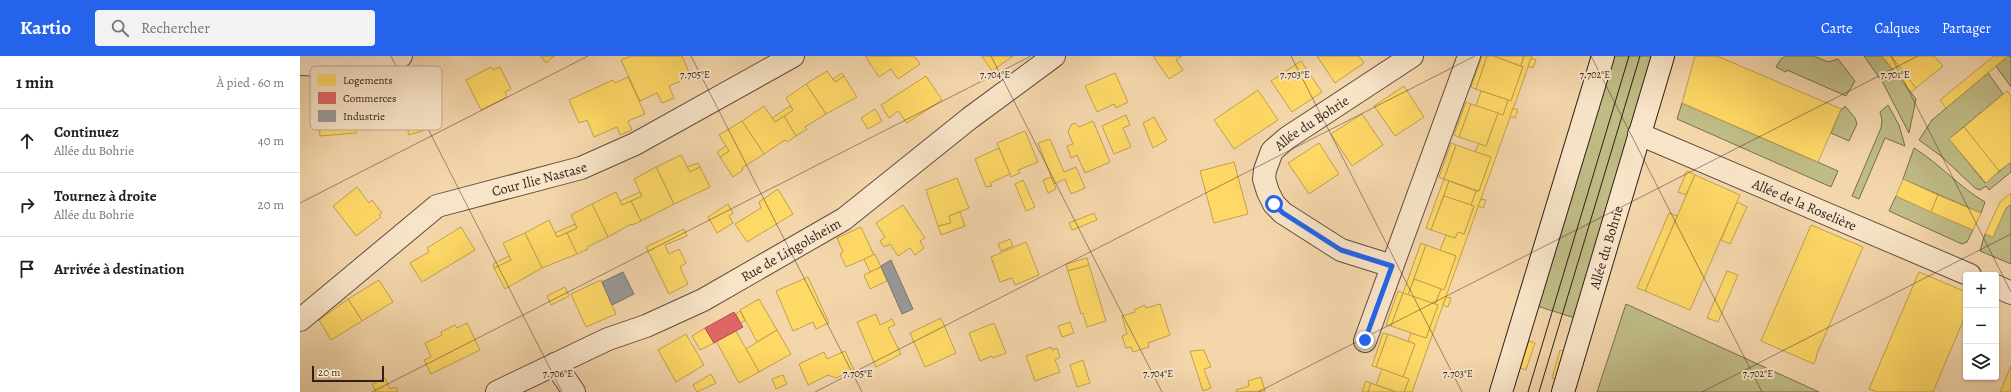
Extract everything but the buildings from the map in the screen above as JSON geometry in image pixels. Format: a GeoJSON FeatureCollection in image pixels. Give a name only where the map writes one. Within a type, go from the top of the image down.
{"type":"FeatureCollection","features":[{"type":"Feature","properties":{"kind":"street"},"geometry":{"type":"LineString","coordinates":[[300,64],[325,66],[352,64],[401,56]]}},
{"type":"Feature","properties":{"kind":"street","name":"Cour Ilie Nastase"},"geometry":{"type":"LineString","coordinates":[[300,320],[437,206],[581,168],[634,144],[793,56]]}},
{"type":"Feature","properties":{"kind":"street","name":"Rue de Lingolsheim"},"geometry":{"type":"LineString","coordinates":[[497,392],[608,339],[670,316],[704,300],[844,219],[970,118],[1054,56]]}},
{"type":"Feature","properties":{"kind":"street","name":"Allée du Bohrie"},"geometry":{"type":"LineString","coordinates":[[1392,266],[1341,250],[1283,213],[1274,204],[1264,180],[1265,170],[1272,151],[1287,138],[1412,56]]}},
{"type":"Feature","properties":{"kind":"street"},"geometry":{"type":"LineString","coordinates":[[1365,340],[1469,56]]}},
{"type":"Feature","properties":{"kind":"street"},"geometry":{"type":"LineString","coordinates":[[1501,392],[1603,56]]}},
{"type":"Feature","properties":{"kind":"street","name":"Allée du Bohrie"},"geometry":{"type":"LineString","coordinates":[[1563,392],[1663,56]]}},
{"type":"Feature","properties":{"kind":"street","name":"Allée de la Roselière"},"geometry":{"type":"LineString","coordinates":[[1639,134],[1963,272]]}},
{"type":"Feature","properties":{"kind":"street"},"geometry":{"type":"LineString","coordinates":[[1999,287],[2011,293]]}},
{"type":"Feature","properties":{"kind":"street"},"geometry":{"type":"LineString","coordinates":[[555,364],[574,392]]}},
{"type":"Feature","properties":{"kind":"shaded area"},"geometry":{"type":"Polygon","coordinates":[[[1613,56],[1656,56],[1578,319],[1537,306],[1613,56]]]}},
{"type":"Feature","properties":{"kind":"shaded area"},"geometry":{"type":"Polygon","coordinates":[[[1786,56],[1814,56],[1828,62],[1838,59],[1855,81],[1846,96],[1787,70],[1786,72],[1776,67],[1781,59],[1786,56]]]}},
{"type":"Feature","properties":{"kind":"shaded area"},"geometry":{"type":"Polygon","coordinates":[[[1864,56],[1882,56],[1916,99],[1909,133],[1883,83],[1864,56]]]}},
{"type":"Feature","properties":{"kind":"shaded area"},"geometry":{"type":"Polygon","coordinates":[[[2008,56],[2011,56],[2011,87],[1996,66],[2008,56]]]}},
{"type":"Feature","properties":{"kind":"shaded area"},"geometry":{"type":"Polygon","coordinates":[[[1988,73],[2003,94],[1949,139],[1985,183],[2011,162],[2011,172],[1989,190],[1986,186],[1980,190],[1975,188],[1941,156],[1919,140],[1932,120],[1988,73]]]}},
{"type":"Feature","properties":{"kind":"shaded area"},"geometry":{"type":"Polygon","coordinates":[[[1682,103],[1838,171],[1831,187],[1677,119],[1682,103]]]}},
{"type":"Feature","properties":{"kind":"shaded area"},"geometry":{"type":"Polygon","coordinates":[[[1888,105],[1899,125],[1905,146],[1885,138],[1859,199],[1852,196],[1881,128],[1882,120],[1880,112],[1888,105]]]}},
{"type":"Feature","properties":{"kind":"shaded area"},"geometry":{"type":"Polygon","coordinates":[[[1845,106],[1855,118],[1857,124],[1849,141],[1831,133],[1841,109],[1845,106]]]}},
{"type":"Feature","properties":{"kind":"shaded area"},"geometry":{"type":"Polygon","coordinates":[[[1914,148],[1985,202],[1981,213],[1903,179],[1914,148]]]}},
{"type":"Feature","properties":{"kind":"shaded area"},"geometry":{"type":"Polygon","coordinates":[[[1896,196],[1973,230],[1967,242],[1962,244],[1889,211],[1896,196]]]}},
{"type":"Feature","properties":{"kind":"shaded area"},"geometry":{"type":"Polygon","coordinates":[[[2011,204],[2011,264],[1980,251],[1985,234],[1993,237],[2006,208],[2011,204]]]}},
{"type":"Feature","properties":{"kind":"shaded area"},"geometry":{"type":"Polygon","coordinates":[[[1626,304],[1819,392],[1597,392],[1626,304]]]}},
{"type":"Feature","properties":{"kind":"tram line"},"geometry":{"type":"LineString","coordinates":[[1528,392],[1629,56]]}},
{"type":"Feature","properties":{"kind":"tram line"},"geometry":{"type":"LineString","coordinates":[[1539,392],[1640,56]]}},
{"type":"Feature","properties":{"kind":"route"},"geometry":{"type":"LineString","coordinates":[[1274,204],[1283,213],[1341,250],[1392,266],[1365,340]]}}]}
